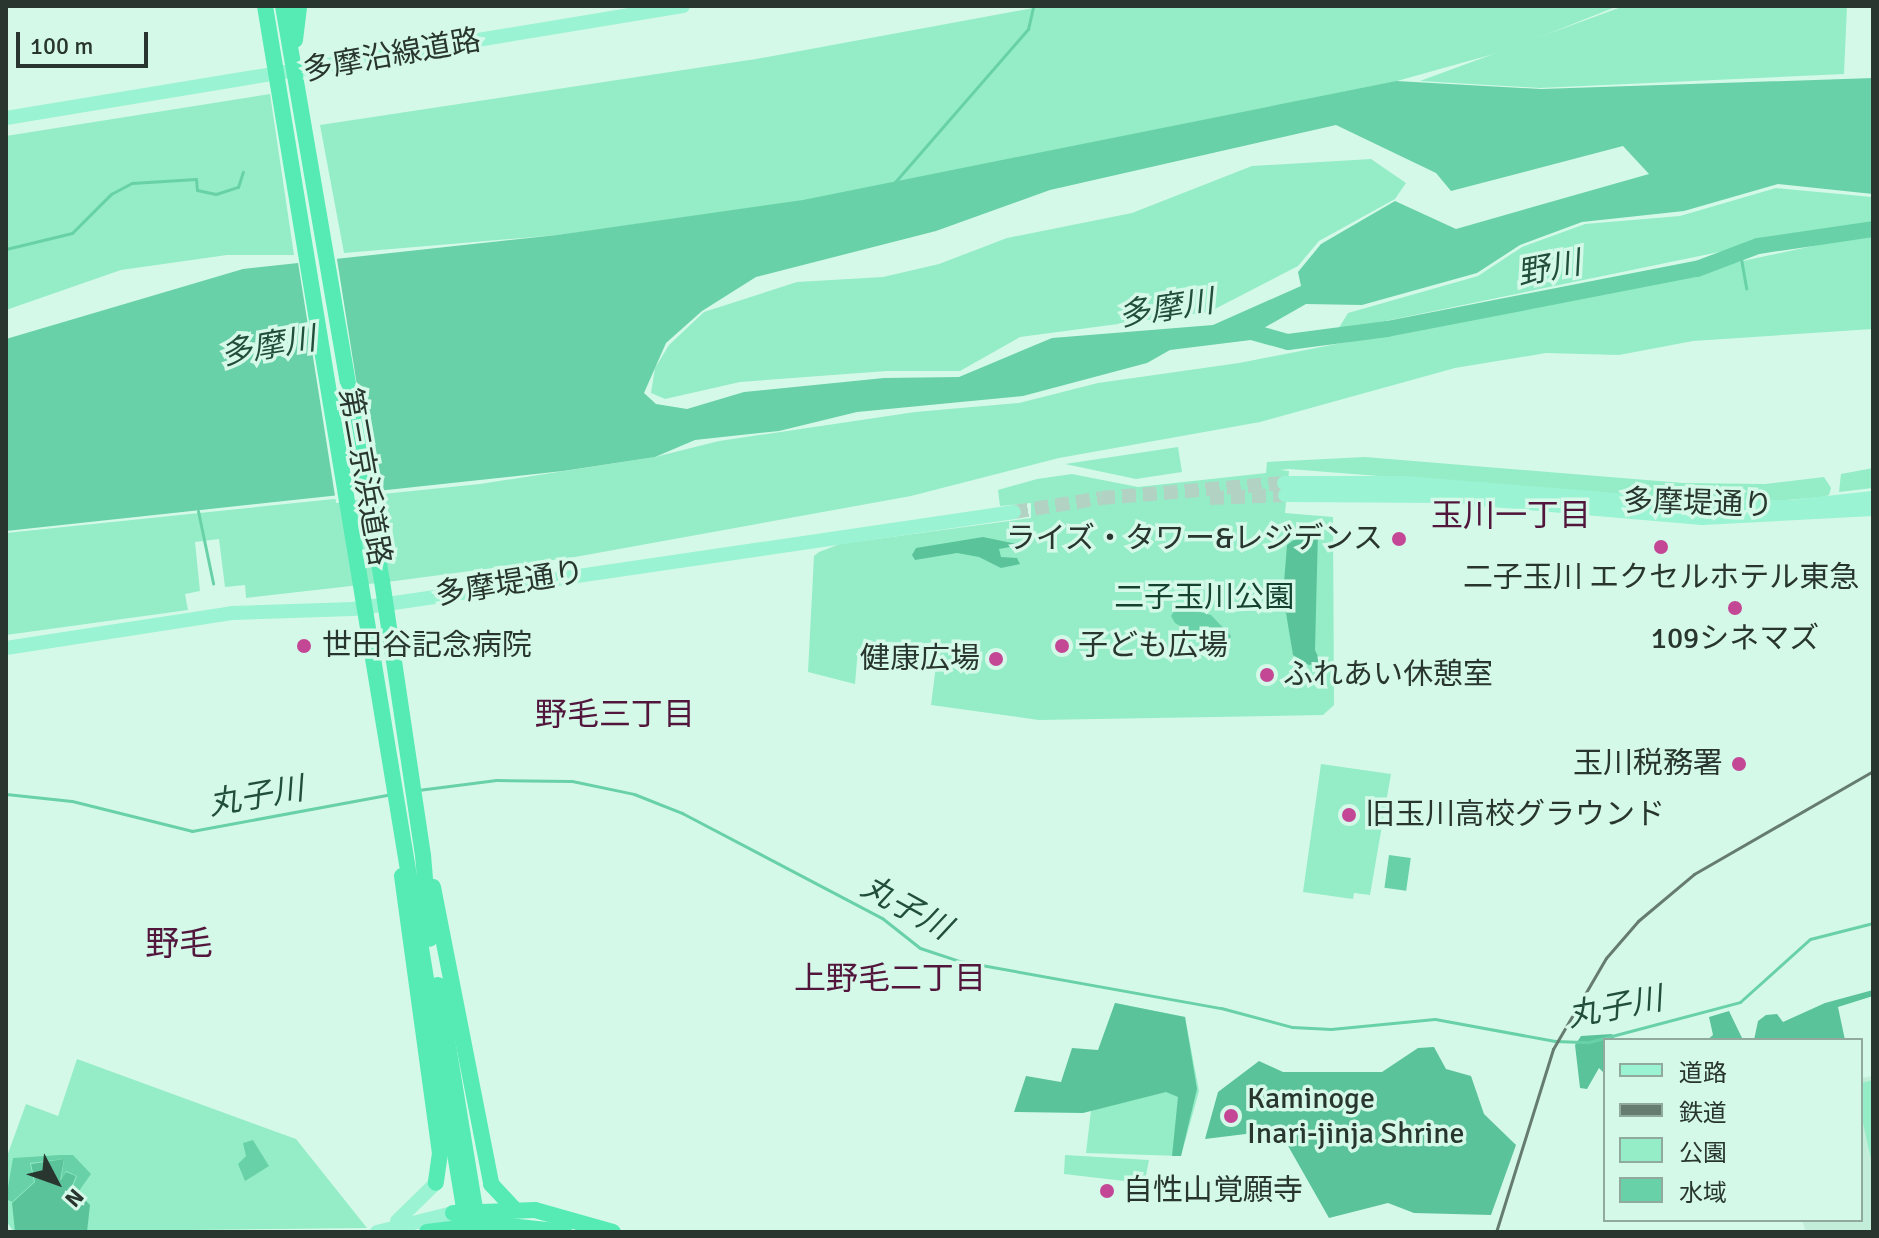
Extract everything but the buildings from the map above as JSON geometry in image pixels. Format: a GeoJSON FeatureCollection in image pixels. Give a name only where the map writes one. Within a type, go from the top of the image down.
{"type":"FeatureCollection","features":[{"type":"Feature","properties":{"kind":"highway","name":"第三京浜道路"},"geometry":{"type":"LineString","coordinates":[[265,6],[402,842]]}},
{"type":"Feature","properties":{"kind":"highway","name":"第三京浜道路"},"geometry":{"type":"LineString","coordinates":[[283,6],[423,855]]}},
{"type":"Feature","properties":{"kind":"highway"},"geometry":{"type":"LineString","coordinates":[[294,58],[299,6]]}},
{"type":"Feature","properties":{"kind":"highway"},"geometry":{"type":"LineString","coordinates":[[402,842],[401,898],[440,1153],[436,1183]]}},
{"type":"Feature","properties":{"kind":"highway"},"geometry":{"type":"LineString","coordinates":[[402,842],[459,1224]]}},
{"type":"Feature","properties":{"kind":"highway"},"geometry":{"type":"LineString","coordinates":[[423,855],[491,1184],[514,1209],[613,1232]]}},
{"type":"Feature","properties":{"kind":"highway"},"geometry":{"type":"LineString","coordinates":[[423,855],[428,925],[486,1222]]}},
{"type":"Feature","properties":{"kind":"highway"},"geometry":{"type":"LineString","coordinates":[[486,1222],[514,1209]]}},
{"type":"Feature","properties":{"kind":"highway"},"geometry":{"type":"LineString","coordinates":[[427,1232],[459,1224],[486,1222],[565,1232]]}},
{"type":"Feature","properties":{"kind":"main road","name":"多摩沿線道路"},"geometry":{"type":"LineString","coordinates":[[6,118],[683,6]]}},
{"type":"Feature","properties":{"kind":"main road","name":"多摩堤通り"},"geometry":{"type":"LineString","coordinates":[[1873,498],[1719,507],[1406,483],[1284,489],[1403,493],[1702,518],[1873,509]]}},
{"type":"Feature","properties":{"kind":"main road","name":"多摩堤通り"},"geometry":{"type":"LineString","coordinates":[[6,648],[233,613],[353,609],[1014,512]]}},
{"type":"Feature","properties":{"kind":"main road"},"geometry":{"type":"LineString","coordinates":[[382,1230],[422,1203],[436,1183]]}},
{"type":"Feature","properties":{"kind":"main road"},"geometry":{"type":"LineString","coordinates":[[382,1230],[459,1224]]}},
{"type":"Feature","properties":{"kind":"shaded area"},"geometry":{"type":"Polygon","coordinates":[[[1312,527],[1318,531],[1315,650],[1321,663],[1309,665],[1293,655],[1283,595],[1287,545],[1312,527]]]}},
{"type":"Feature","properties":{"kind":"shaded area"},"geometry":{"type":"Polygon","coordinates":[[[983,537],[1021,545],[999,549],[1001,557],[1017,558],[1020,564],[1001,568],[979,557],[957,553],[915,560],[912,555],[916,548],[983,537]]]}},
{"type":"Feature","properties":{"kind":"shaded area"},"geometry":{"type":"Polygon","coordinates":[[[1873,990],[1873,996],[1838,1007],[1845,1038],[1754,1038],[1758,1021],[1766,1015],[1777,1014],[1783,1022],[1825,1003],[1873,990]]]}},
{"type":"Feature","properties":{"kind":"shaded area"},"geometry":{"type":"Polygon","coordinates":[[[1115,1003],[1185,1017],[1197,1089],[1181,1156],[1172,1156],[1178,1097],[1166,1092],[1083,1113],[1014,1112],[1026,1076],[1061,1082],[1072,1048],[1098,1050],[1115,1003]]]}},
{"type":"Feature","properties":{"kind":"shaded area"},"geometry":{"type":"Polygon","coordinates":[[[1729,1011],[1742,1038],[1709,1038],[1713,1035],[1709,1017],[1729,1011]]]}},
{"type":"Feature","properties":{"kind":"shaded area"},"geometry":{"type":"Polygon","coordinates":[[[1612,1034],[1614,1038],[1603,1038],[1603,1072],[1599,1068],[1587,1089],[1580,1088],[1575,1045],[1581,1036],[1612,1034]]]}},
{"type":"Feature","properties":{"kind":"shaded area"},"geometry":{"type":"Polygon","coordinates":[[[1434,1047],[1446,1069],[1471,1076],[1484,1114],[1516,1145],[1491,1215],[1414,1213],[1388,1203],[1329,1218],[1279,1130],[1205,1139],[1218,1092],[1259,1061],[1283,1072],[1382,1072],[1418,1048],[1434,1047]]]}},
{"type":"Feature","properties":{"kind":"shaded area"},"geometry":{"type":"Polygon","coordinates":[[[1873,1076],[1873,1232],[1806,1232],[1803,1222],[1863,1222],[1863,1078],[1873,1076]]]}},
{"type":"Feature","properties":{"kind":"shaded area"},"geometry":{"type":"Polygon","coordinates":[[[64,1159],[60,1181],[66,1172],[76,1176],[72,1186],[90,1205],[87,1232],[15,1232],[12,1203],[35,1182],[31,1164],[64,1159]]]}},
{"type":"Feature","properties":{"kind":"green space"},"geometry":{"type":"Polygon","coordinates":[[[1044,6],[1618,6],[1508,50],[1397,81],[804,201],[558,235],[344,253],[320,125],[756,59],[1044,6]]]}},
{"type":"Feature","properties":{"kind":"green space"},"geometry":{"type":"Polygon","coordinates":[[[1624,6],[1847,6],[1844,74],[1540,88],[1420,81],[1624,6]]]}},
{"type":"Feature","properties":{"kind":"green space"},"geometry":{"type":"Polygon","coordinates":[[[270,94],[294,255],[227,255],[121,270],[6,310],[6,136],[270,94]]]}},
{"type":"Feature","properties":{"kind":"green space"},"geometry":{"type":"Polygon","coordinates":[[[1371,159],[1406,183],[1395,199],[1319,241],[1298,266],[1209,312],[1020,337],[960,371],[887,371],[740,382],[665,399],[651,393],[655,368],[669,345],[704,312],[797,282],[883,277],[939,264],[1007,238],[1132,213],[1252,166],[1371,159]]]}},
{"type":"Feature","properties":{"kind":"green space"},"geometry":{"type":"Polygon","coordinates":[[[1776,188],[1872,197],[1873,226],[1748,246],[1337,331],[1348,313],[1478,276],[1522,247],[1585,224],[1680,216],[1776,188]]]}},
{"type":"Feature","properties":{"kind":"green space"},"geometry":{"type":"Polygon","coordinates":[[[1873,233],[1873,329],[1693,341],[1619,355],[1546,353],[1455,368],[1260,422],[1059,458],[911,496],[575,557],[395,581],[246,598],[245,585],[225,587],[219,539],[195,542],[200,591],[185,594],[188,610],[6,635],[6,533],[480,484],[655,457],[719,441],[915,412],[1019,403],[1098,383],[1239,363],[1547,303],[1873,233]]]}},
{"type":"Feature","properties":{"kind":"green space"},"geometry":{"type":"Polygon","coordinates":[[[1178,447],[1182,472],[1136,479],[1065,464],[1178,447]]]}},
{"type":"Feature","properties":{"kind":"green space","name":"二子玉川公園"},"geometry":{"type":"Polygon","coordinates":[[[1365,457],[1683,483],[1765,484],[1824,477],[1831,488],[1829,495],[1822,497],[1740,504],[1280,470],[1289,471],[1285,513],[1333,517],[1334,705],[1323,715],[1039,720],[931,705],[939,642],[858,649],[855,684],[808,672],[814,556],[819,552],[840,544],[1031,518],[1031,503],[1000,506],[998,490],[1037,479],[1072,474],[1138,487],[1266,473],[1267,462],[1365,457]]]}},
{"type":"Feature","properties":{"kind":"green space"},"geometry":{"type":"Polygon","coordinates":[[[1873,468],[1873,488],[1839,492],[1841,474],[1873,468]]]}},
{"type":"Feature","properties":{"kind":"green space","name":"旧玉川高校グラウンド"},"geometry":{"type":"Polygon","coordinates":[[[1321,764],[1391,774],[1370,895],[1354,893],[1353,899],[1303,892],[1321,764]]]}},
{"type":"Feature","properties":{"kind":"green space"},"geometry":{"type":"Polygon","coordinates":[[[1115,1003],[1185,1017],[1199,1091],[1181,1156],[1086,1153],[1098,1051],[1115,1003]]]}},
{"type":"Feature","properties":{"kind":"green space"},"geometry":{"type":"Polygon","coordinates":[[[77,1059],[296,1139],[367,1228],[14,1232],[6,1221],[6,1159],[26,1104],[58,1116],[77,1059]]]}},
{"type":"Feature","properties":{"kind":"green space"},"geometry":{"type":"Polygon","coordinates":[[[1873,1080],[1873,1168],[1863,1123],[1863,1082],[1873,1080]]]}},
{"type":"Feature","properties":{"kind":"green space"},"geometry":{"type":"Polygon","coordinates":[[[1065,1155],[1149,1160],[1143,1191],[1133,1190],[1133,1182],[1064,1174],[1065,1155]]]}},
{"type":"Feature","properties":{"kind":"water","name":"多摩川"},"geometry":{"type":"Polygon","coordinates":[[[1873,78],[1873,194],[1778,184],[1684,211],[1582,222],[1520,245],[1477,273],[1362,305],[1306,304],[1262,329],[1259,339],[1170,350],[1147,363],[1023,396],[857,412],[779,431],[695,440],[655,457],[563,471],[6,531],[6,339],[243,269],[557,235],[803,200],[1396,81],[1541,89],[1873,78]],[[1336,125],[1050,190],[936,231],[756,277],[702,311],[666,343],[644,393],[656,404],[687,409],[744,392],[884,378],[959,377],[1052,338],[1213,325],[1301,286],[1298,272],[1321,244],[1395,201],[1456,229],[1649,174],[1623,146],[1451,191],[1436,173],[1336,125]]]}},
{"type":"Feature","properties":{"kind":"water"},"geometry":{"type":"Polygon","coordinates":[[[1177,606],[1211,615],[1231,636],[1227,646],[1206,642],[1175,623],[1171,616],[1177,606]]]}},
{"type":"Feature","properties":{"kind":"water"},"geometry":{"type":"Polygon","coordinates":[[[1389,855],[1411,858],[1406,891],[1384,888],[1389,855]]]}},
{"type":"Feature","properties":{"kind":"water"},"geometry":{"type":"Polygon","coordinates":[[[253,1140],[269,1166],[245,1181],[238,1164],[246,1156],[243,1143],[253,1140]]]}},
{"type":"Feature","properties":{"kind":"water"},"geometry":{"type":"Polygon","coordinates":[[[73,1155],[91,1174],[79,1191],[73,1186],[77,1176],[66,1171],[61,1181],[64,1159],[30,1163],[34,1182],[12,1202],[6,1199],[13,1158],[73,1155]]]}},
{"type":"Feature","properties":{"kind":"pier"},"geometry":{"type":"Polygon","coordinates":[[[336,253],[375,497],[336,503],[297,259],[336,253]]]}},
{"type":"Feature","properties":{"kind":"waterway"},"geometry":{"type":"LineString","coordinates":[[895,182],[1028,29],[1033,8]]}},
{"type":"Feature","properties":{"kind":"waterway"},"geometry":{"type":"LineString","coordinates":[[6,249],[72,233],[111,194],[132,183],[196,179],[197,190],[216,194],[238,187],[243,172]]}},
{"type":"Feature","properties":{"kind":"waterway","name":"野川"},"geometry":{"type":"LineString","coordinates":[[1241,329],[1288,342],[1387,329],[1697,269],[1758,246],[1873,229]]}},
{"type":"Feature","properties":{"kind":"waterway"},"geometry":{"type":"LineString","coordinates":[[1740,253],[1746,288]]}},
{"type":"Feature","properties":{"kind":"waterway"},"geometry":{"type":"LineString","coordinates":[[6,269],[6,276]]}},
{"type":"Feature","properties":{"kind":"waterway"},"geometry":{"type":"LineString","coordinates":[[198,511],[213,583]]}},
{"type":"Feature","properties":{"kind":"waterway","name":"丸子川"},"geometry":{"type":"LineString","coordinates":[[418,790],[496,780],[572,781],[634,794],[682,813],[882,918],[920,948],[959,961],[1221,1008],[1292,1027],[1331,1029],[1435,1019],[1555,1041],[1589,1042],[1603,1038]]}},
{"type":"Feature","properties":{"kind":"waterway","name":"丸子川"},"geometry":{"type":"LineString","coordinates":[[6,794],[72,801],[192,831],[391,794]]}},
{"type":"Feature","properties":{"kind":"waterway","name":"丸子川"},"geometry":{"type":"LineString","coordinates":[[1604,1038],[1740,1002],[1810,939],[1873,923]]}},
{"type":"Feature","properties":{"kind":"tunnel"},"geometry":{"type":"LineString","coordinates":[[1014,512],[1101,498],[1284,483]]}},
{"type":"Feature","properties":{"kind":"tunnel"},"geometry":{"type":"LineString","coordinates":[[1210,498],[1285,495]]}},
{"type":"Feature","properties":{"kind":"railway"},"geometry":{"type":"LineString","coordinates":[[1496,1232],[1553,1049],[1606,958],[1638,921],[1694,874],[1873,771]]}},
{"type":"Feature","properties":{"kind":"place","name":"ライズ・タワー&レジデンス"},"geometry":{"type":"Point","coordinates":[1399,539]}},
{"type":"Feature","properties":{"kind":"place","name":"二子玉川 エクセルホテル東急"},"geometry":{"type":"Point","coordinates":[1661,547]}},
{"type":"Feature","properties":{"kind":"place","name":"109シネマズ"},"geometry":{"type":"Point","coordinates":[1735,608]}},
{"type":"Feature","properties":{"kind":"place","name":"世田谷記念病院"},"geometry":{"type":"Point","coordinates":[304,646]}},
{"type":"Feature","properties":{"kind":"place","name":"子ども広場"},"geometry":{"type":"Point","coordinates":[1062,646]}},
{"type":"Feature","properties":{"kind":"place","name":"健康広場"},"geometry":{"type":"Point","coordinates":[996,659]}},
{"type":"Feature","properties":{"kind":"place","name":"ふれあい休憩室"},"geometry":{"type":"Point","coordinates":[1267,675]}},
{"type":"Feature","properties":{"kind":"place","name":"玉川税務署"},"geometry":{"type":"Point","coordinates":[1739,764]}},
{"type":"Feature","properties":{"kind":"place","name":"旧玉川高校グラウンド"},"geometry":{"type":"Point","coordinates":[1349,815]}},
{"type":"Feature","properties":{"kind":"place","name":"Kaminoge Inari-jinja Shrine"},"geometry":{"type":"Point","coordinates":[1231,1116]}},
{"type":"Feature","properties":{"kind":"place","name":"自性山覚願寺"},"geometry":{"type":"Point","coordinates":[1107,1191]}},
{"type":"Feature","properties":{"kind":"district","name":"玉川一丁目"},"geometry":{"type":"Point","coordinates":[1511,516]}},
{"type":"Feature","properties":{"kind":"district","name":"野毛三丁目"},"geometry":{"type":"Point","coordinates":[615,715]}},
{"type":"Feature","properties":{"kind":"district","name":"野毛"},"geometry":{"type":"Point","coordinates":[179,945]}},
{"type":"Feature","properties":{"kind":"district","name":"上野毛二丁目"},"geometry":{"type":"Point","coordinates":[890,979]}}]}
